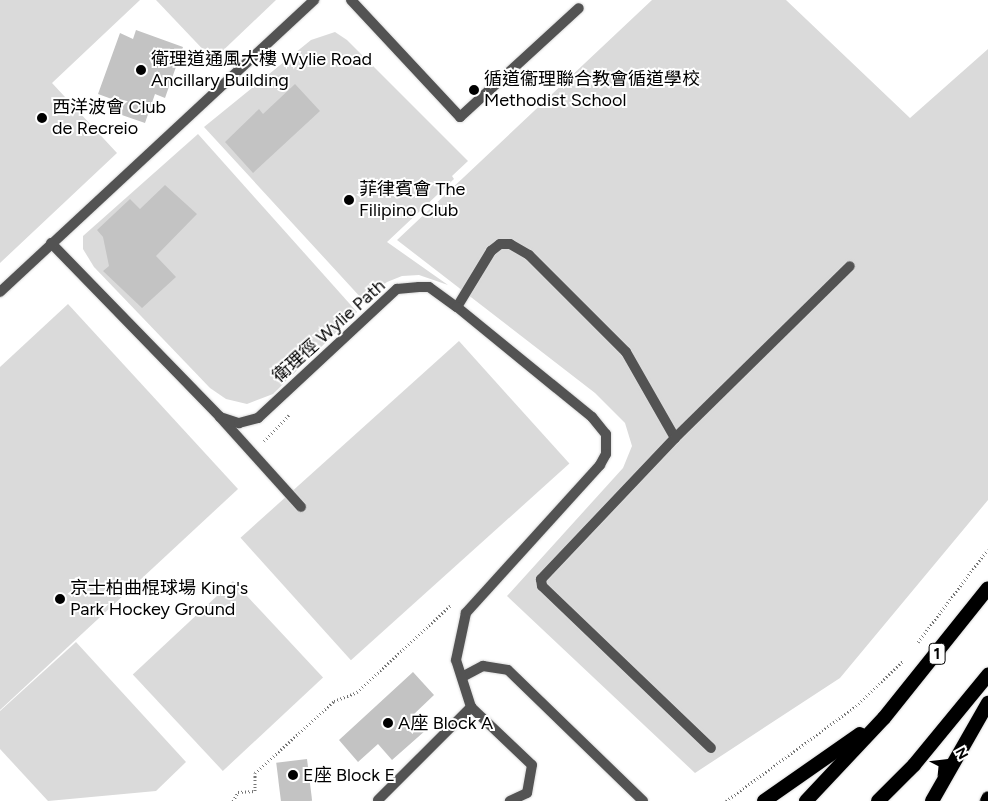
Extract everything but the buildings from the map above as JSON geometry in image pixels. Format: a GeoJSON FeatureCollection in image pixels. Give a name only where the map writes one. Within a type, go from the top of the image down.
{"type":"FeatureCollection","features":[{"type":"Feature","properties":{"kind":"highway","name":"1"},"geometry":{"type":"LineString","coordinates":[[806,801],[884,718],[988,588]]}},
{"type":"Feature","properties":{"kind":"highway"},"geometry":{"type":"LineString","coordinates":[[878,801],[914,765],[988,675]]}},
{"type":"Feature","properties":{"kind":"highway"},"geometry":{"type":"LineString","coordinates":[[932,801],[988,703]]}},
{"type":"Feature","properties":{"kind":"highway"},"geometry":{"type":"LineString","coordinates":[[764,801],[884,718]]}},
{"type":"Feature","properties":{"kind":"main road"},"geometry":{"type":"LineString","coordinates":[[986,801],[988,797]]}},
{"type":"Feature","properties":{"kind":"street"},"geometry":{"type":"LineString","coordinates":[[0,292],[50,243],[314,0]]}},
{"type":"Feature","properties":{"kind":"street"},"geometry":{"type":"LineString","coordinates":[[351,0],[460,118],[579,8]]}},
{"type":"Feature","properties":{"kind":"street"},"geometry":{"type":"LineString","coordinates":[[50,243],[220,417],[301,507]]}},
{"type":"Feature","properties":{"kind":"street"},"geometry":{"type":"LineString","coordinates":[[457,308],[491,251],[500,244],[520,249],[626,352],[675,438]]}},
{"type":"Feature","properties":{"kind":"street"},"geometry":{"type":"LineString","coordinates":[[711,748],[542,586],[541,579],[675,438],[850,266]]}},
{"type":"Feature","properties":{"kind":"street","name":"衛理徑 Wylie Path"},"geometry":{"type":"LineString","coordinates":[[220,417],[239,423],[258,418],[397,289],[429,287],[592,416],[606,434],[606,446],[600,465],[466,613],[456,660],[462,677]]}},
{"type":"Feature","properties":{"kind":"street"},"geometry":{"type":"LineString","coordinates":[[510,801],[527,793],[532,765],[471,707],[462,677],[483,666],[508,670],[643,801]]}},
{"type":"Feature","properties":{"kind":"street"},"geometry":{"type":"LineString","coordinates":[[378,800],[471,707]]}},
{"type":"Feature","properties":{"kind":"path","name":"衛理徑 Wylie Path"},"geometry":{"type":"LineString","coordinates":[[252,453],[294,411]]}},
{"type":"Feature","properties":{"kind":"path"},"geometry":{"type":"LineString","coordinates":[[911,651],[988,549]]}},
{"type":"Feature","properties":{"kind":"path"},"geometry":{"type":"LineString","coordinates":[[233,801],[238,792],[255,791],[255,773],[334,701],[357,692],[452,604]]}},
{"type":"Feature","properties":{"kind":"path"},"geometry":{"type":"LineString","coordinates":[[726,801],[856,706],[905,659]]}},
{"type":"Feature","properties":{"kind":"shaded area","name":"西洋波會 Club de Recreio"},"geometry":{"type":"Polygon","coordinates":[[[0,0],[140,0],[52,83],[117,153],[0,263],[0,0]]]}},
{"type":"Feature","properties":{"kind":"shaded area"},"geometry":{"type":"Polygon","coordinates":[[[156,0],[276,0],[213,60],[156,0]]]}},
{"type":"Feature","properties":{"kind":"shaded area"},"geometry":{"type":"Polygon","coordinates":[[[652,0],[786,0],[910,118],[988,49],[988,500],[840,678],[695,773],[507,596],[623,468],[632,446],[625,423],[595,393],[397,240],[652,0]]]}},
{"type":"Feature","properties":{"kind":"shaded area","name":"菲律賓會 The Filipino Club"},"geometry":{"type":"Polygon","coordinates":[[[335,32],[347,40],[468,161],[452,176],[454,179],[387,242],[448,285],[419,275],[402,276],[387,282],[363,300],[204,127],[311,40],[335,32]]]}},
{"type":"Feature","properties":{"kind":"shaded area"},"geometry":{"type":"Polygon","coordinates":[[[198,134],[357,312],[273,394],[247,404],[226,399],[210,388],[94,267],[83,249],[83,236],[198,134]]]}},
{"type":"Feature","properties":{"kind":"shaded area","name":"京士柏曲棍球場 King's Park Hockey Ground"},"geometry":{"type":"Polygon","coordinates":[[[68,304],[238,489],[0,710],[0,367],[68,304]]]}},
{"type":"Feature","properties":{"kind":"shaded area"},"geometry":{"type":"Polygon","coordinates":[[[459,341],[569,464],[351,660],[241,538],[459,341]]]}},
{"type":"Feature","properties":{"kind":"shaded area"},"geometry":{"type":"Polygon","coordinates":[[[233,581],[323,678],[223,771],[133,674],[233,581]]]}},
{"type":"Feature","properties":{"kind":"shaded area"},"geometry":{"type":"Polygon","coordinates":[[[76,642],[186,762],[156,791],[48,801],[0,749],[0,711],[76,642]]]}},
{"type":"Feature","properties":{"kind":"place","name":"衛理道通風大樓 Wylie Road Ancillary Building"},"geometry":{"type":"Point","coordinates":[141,70]}},
{"type":"Feature","properties":{"kind":"place","name":"循道衞理聯合教會循道學校 Methodist School"},"geometry":{"type":"Point","coordinates":[474,90]}},
{"type":"Feature","properties":{"kind":"place","name":"西洋波會 Club de Recreio"},"geometry":{"type":"Point","coordinates":[42,118]}},
{"type":"Feature","properties":{"kind":"place","name":"菲律賓會 The Filipino Club"},"geometry":{"type":"Point","coordinates":[349,200]}},
{"type":"Feature","properties":{"kind":"place","name":"京士柏曲棍球場 King's Park Hockey Ground"},"geometry":{"type":"Point","coordinates":[60,599]}},
{"type":"Feature","properties":{"kind":"place","name":"A座 Block A"},"geometry":{"type":"Point","coordinates":[388,723]}},
{"type":"Feature","properties":{"kind":"place","name":"E座 Block E"},"geometry":{"type":"Point","coordinates":[293,775]}}]}
